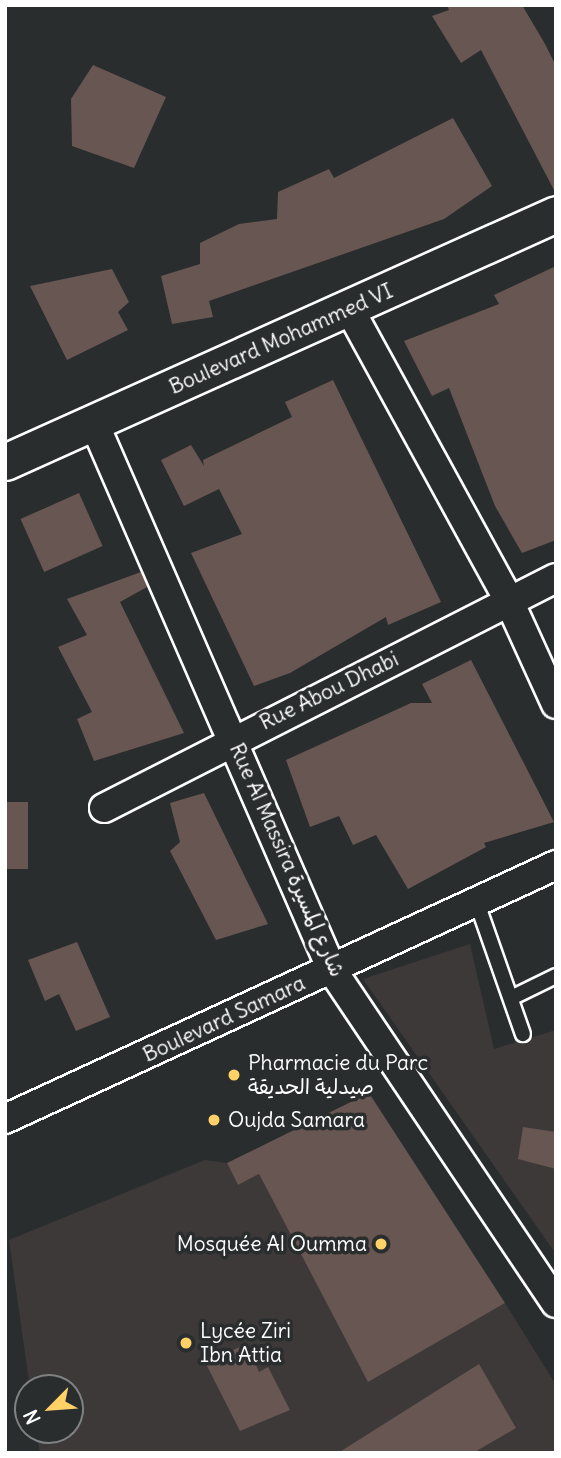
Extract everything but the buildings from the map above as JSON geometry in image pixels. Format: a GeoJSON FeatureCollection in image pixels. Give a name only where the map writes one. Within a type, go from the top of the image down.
{"type":"FeatureCollection","features":[{"type":"Feature","properties":{"kind":"street","name":"Boulevard Mohammed VI"},"geometry":{"type":"LineString","coordinates":[[5,462],[350,310],[556,214]]}},
{"type":"Feature","properties":{"kind":"street"},"geometry":{"type":"LineString","coordinates":[[350,310],[509,601],[556,704]]}},
{"type":"Feature","properties":{"kind":"street","name":"Rue Al Massira شارع المسيرة"},"geometry":{"type":"LineString","coordinates":[[94,423],[332,970],[556,1303]]}},
{"type":"Feature","properties":{"kind":"street","name":"Rue Abou Dhabi"},"geometry":{"type":"LineString","coordinates":[[104,808],[233,738],[556,578]]}},
{"type":"Feature","properties":{"kind":"street","name":"Boulevard Samara"},"geometry":{"type":"LineString","coordinates":[[5,1119],[556,865]]}},
{"type":"Feature","properties":{"kind":"lane"},"geometry":{"type":"LineString","coordinates":[[477,903],[523,1034]]}},
{"type":"Feature","properties":{"kind":"lane"},"geometry":{"type":"LineString","coordinates":[[511,998],[556,976]]}},
{"type":"Feature","properties":{"kind":"shaded area"},"geometry":{"type":"Polygon","coordinates":[[[470,944],[494,1049],[556,1030],[556,1254],[363,979],[470,944]]]}},
{"type":"Feature","properties":{"kind":"shaded area","name":"Lycée Ziri Ibn Attia"},"geometry":{"type":"Polygon","coordinates":[[[205,1160],[227,1163],[238,1185],[259,1174],[368,1381],[505,1303],[556,1385],[556,1453],[40,1453],[38,1444],[84,1444],[84,1374],[28,1374],[9,1240],[205,1160]]]}},
{"type":"Feature","properties":{"kind":"place","name":"Pharmacie du Parc صيدلية الحديقة"},"geometry":{"type":"Point","coordinates":[234,1075]}},
{"type":"Feature","properties":{"kind":"place","name":"Oujda Samara"},"geometry":{"type":"Point","coordinates":[214,1120]}},
{"type":"Feature","properties":{"kind":"place","name":"Mosquée Al Oumma"},"geometry":{"type":"Point","coordinates":[381,1244]}},
{"type":"Feature","properties":{"kind":"place","name":"Lycée Ziri Ibn Attia"},"geometry":{"type":"Point","coordinates":[186,1343]}}]}
